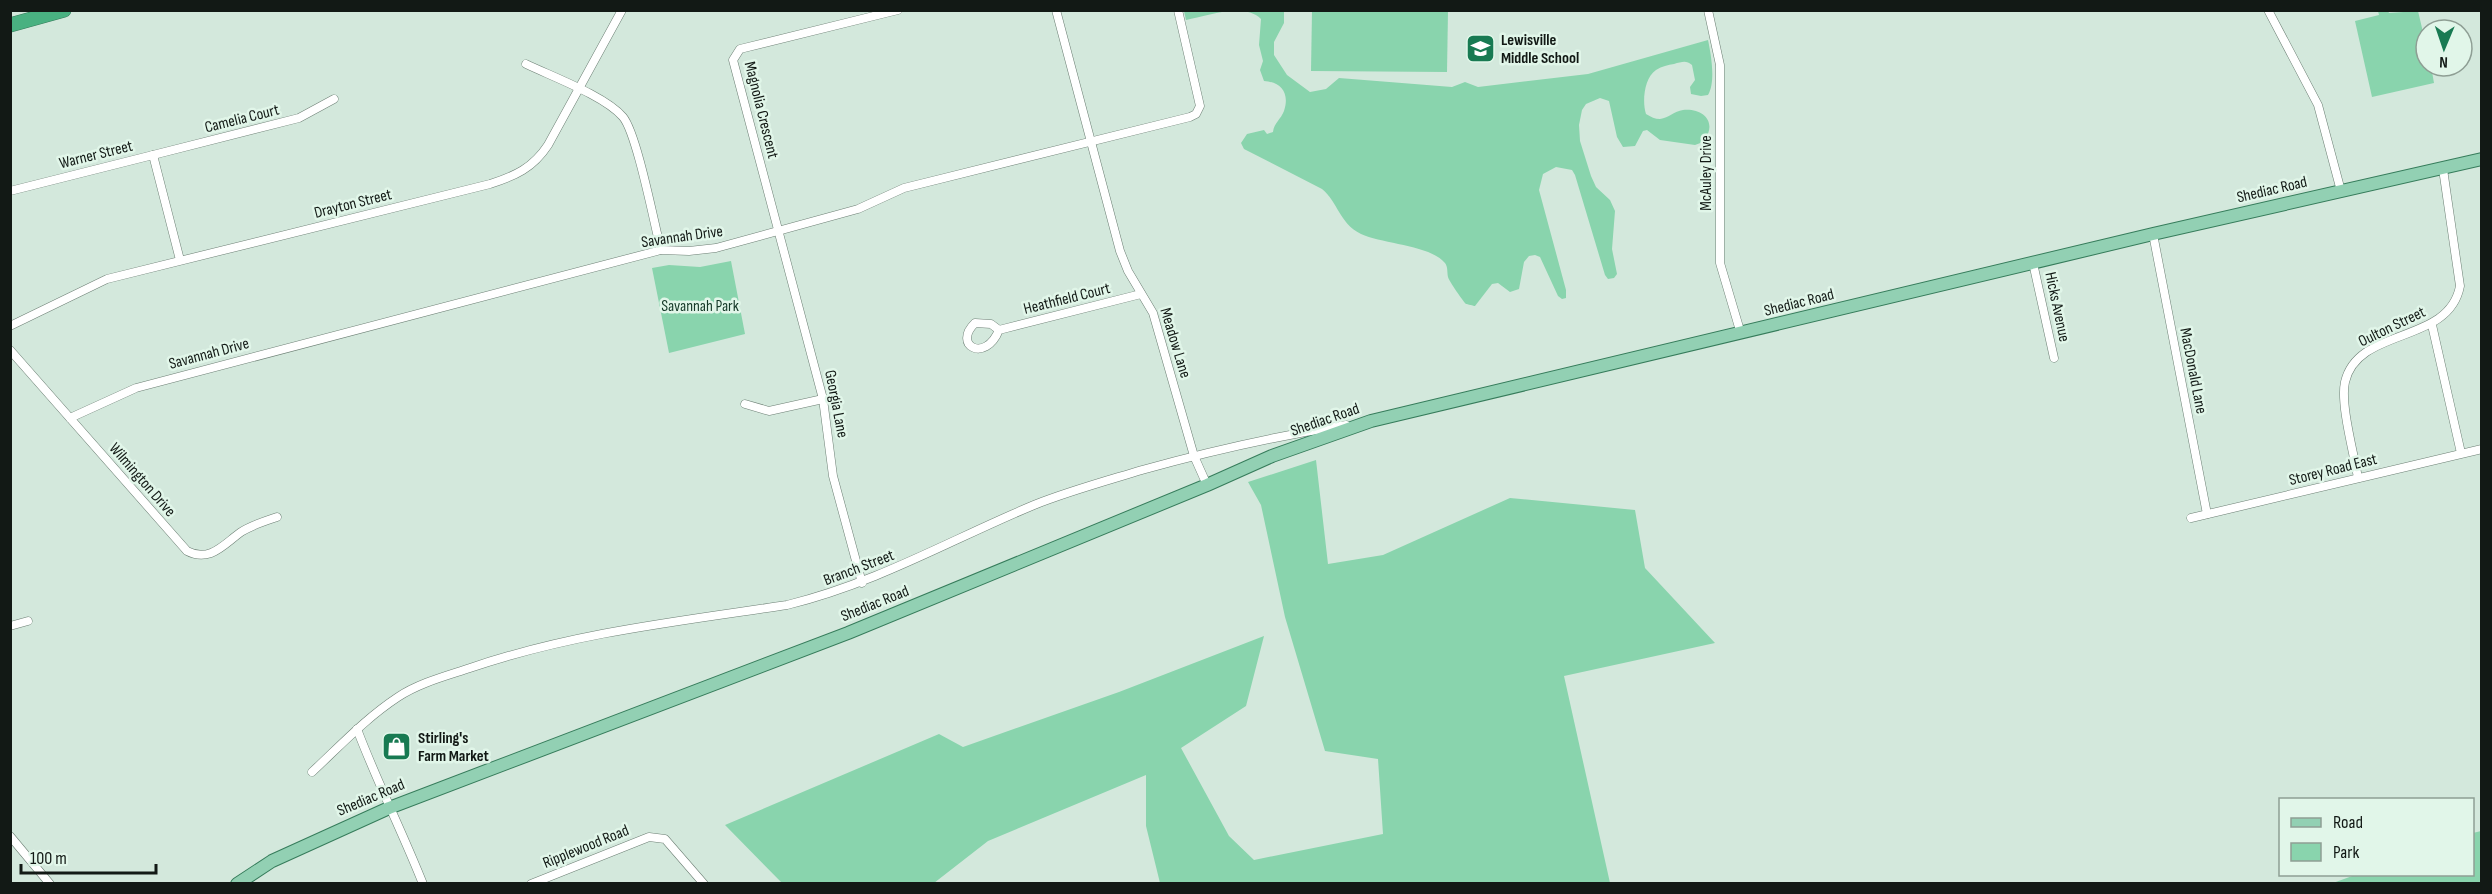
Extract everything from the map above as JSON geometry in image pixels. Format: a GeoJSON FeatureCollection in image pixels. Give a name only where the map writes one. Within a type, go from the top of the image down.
{"type":"FeatureCollection","features":[{"type":"Feature","properties":{"kind":"highway"},"geometry":{"type":"LineString","coordinates":[[10,25],[64,10]]}},
{"type":"Feature","properties":{"kind":"main road","name":"Shediac Road"},"geometry":{"type":"LineString","coordinates":[[237,884],[272,861],[388,808],[848,633],[1208,485],[1272,456],[1371,421],[2153,234],[2481,159]]}},
{"type":"Feature","properties":{"kind":"street","name":"Drayton Street"},"geometry":{"type":"LineString","coordinates":[[10,326],[97,282],[510,178],[540,158],[622,10]]}},
{"type":"Feature","properties":{"kind":"street","name":"Magnolia Crescent"},"geometry":{"type":"LineString","coordinates":[[779,231],[734,67],[736,54],[740,49],[898,10]]}},
{"type":"Feature","properties":{"kind":"street"},"geometry":{"type":"LineString","coordinates":[[1056,10],[1092,142]]}},
{"type":"Feature","properties":{"kind":"street","name":"Savannah Drive"},"geometry":{"type":"LineString","coordinates":[[70,418],[136,388],[661,250],[689,251],[716,248],[858,209],[904,188],[1196,114],[1200,106],[1197,84],[1178,10]]}},
{"type":"Feature","properties":{"kind":"street","name":"McAuley Drive"},"geometry":{"type":"LineString","coordinates":[[1708,10],[1720,66],[1720,263],[1741,334]]}},
{"type":"Feature","properties":{"kind":"street"},"geometry":{"type":"LineString","coordinates":[[2268,10],[2318,105],[2341,191]]}},
{"type":"Feature","properties":{"kind":"street"},"geometry":{"type":"LineString","coordinates":[[526,64],[612,107],[627,123],[661,250]]}},
{"type":"Feature","properties":{"kind":"street","name":"Camelia Court"},"geometry":{"type":"LineString","coordinates":[[153,155],[299,118],[334,99]]}},
{"type":"Feature","properties":{"kind":"street","name":"Meadow Lane"},"geometry":{"type":"LineString","coordinates":[[1092,142],[1120,251],[1153,313],[1194,456],[1208,485]]}},
{"type":"Feature","properties":{"kind":"street","name":"Warner Street"},"geometry":{"type":"LineString","coordinates":[[10,190],[153,155],[180,260]]}},
{"type":"Feature","properties":{"kind":"street","name":"Oulton Street"},"geometry":{"type":"LineString","coordinates":[[2358,478],[2344,399],[2345,380],[2348,373],[2362,356],[2399,335],[2432,325],[2450,308],[2458,296],[2460,286],[2443,169]]}},
{"type":"Feature","properties":{"kind":"street","name":"Georgia Lane"},"geometry":{"type":"LineString","coordinates":[[779,231],[823,399],[833,476],[862,583]]}},
{"type":"Feature","properties":{"kind":"street","name":"MacDonald Lane"},"geometry":{"type":"LineString","coordinates":[[2153,234],[2207,514]]}},
{"type":"Feature","properties":{"kind":"street","name":"Hicks Avenue"},"geometry":{"type":"LineString","coordinates":[[2033,263],[2054,358]]}},
{"type":"Feature","properties":{"kind":"street","name":"Heathfield Court"},"geometry":{"type":"LineString","coordinates":[[999,330],[1141,294]]}},
{"type":"Feature","properties":{"kind":"street"},"geometry":{"type":"LineString","coordinates":[[2432,325],[2461,453]]}},
{"type":"Feature","properties":{"kind":"street","name":"Wilmington Drive"},"geometry":{"type":"LineString","coordinates":[[10,350],[182,547],[190,553],[209,554],[246,530],[277,517]]}},
{"type":"Feature","properties":{"kind":"street"},"geometry":{"type":"LineString","coordinates":[[745,404],[769,411],[823,399]]}},
{"type":"Feature","properties":{"kind":"street","name":"Branch Street"},"geometry":{"type":"LineString","coordinates":[[312,772],[357,729],[400,695],[437,679],[506,656],[595,635],[787,605],[862,583],[1036,504],[1085,487],[1194,456],[1284,435],[1371,421]]}},
{"type":"Feature","properties":{"kind":"street","name":"Storey Road East"},"geometry":{"type":"LineString","coordinates":[[2191,518],[2481,449]]}},
{"type":"Feature","properties":{"kind":"street"},"geometry":{"type":"LineString","coordinates":[[10,626],[28,621]]}},
{"type":"Feature","properties":{"kind":"street"},"geometry":{"type":"LineString","coordinates":[[357,729],[388,808],[399,823],[423,884]]}},
{"type":"Feature","properties":{"kind":"street"},"geometry":{"type":"LineString","coordinates":[[10,836],[50,884]]}},
{"type":"Feature","properties":{"kind":"street","name":"Ripplewood Road"},"geometry":{"type":"LineString","coordinates":[[531,884],[649,837],[665,839],[704,884]]}},
{"type":"Feature","properties":{"kind":"green space"},"geometry":{"type":"Polygon","coordinates":[[[1184,11],[1233,11],[1186,20],[1184,11]]]}},
{"type":"Feature","properties":{"kind":"green space"},"geometry":{"type":"Polygon","coordinates":[[[1245,11],[1284,11],[1284,23],[1274,42],[1274,55],[1287,75],[1310,92],[1326,89],[1339,78],[1452,87],[1465,82],[1478,87],[1588,74],[1708,40],[1712,83],[1708,95],[1691,94],[1690,87],[1695,80],[1692,65],[1682,62],[1663,67],[1652,74],[1645,90],[1644,103],[1646,114],[1656,119],[1683,110],[1703,114],[1709,123],[1709,129],[1703,142],[1695,145],[1660,140],[1647,130],[1643,131],[1635,146],[1623,147],[1617,137],[1609,101],[1600,98],[1586,104],[1582,110],[1579,125],[1580,141],[1596,187],[1610,200],[1615,211],[1612,249],[1617,274],[1614,278],[1608,279],[1605,275],[1575,175],[1572,170],[1556,167],[1543,174],[1539,190],[1566,290],[1566,298],[1562,299],[1558,296],[1540,257],[1535,255],[1529,256],[1524,262],[1519,289],[1510,292],[1498,283],[1492,284],[1475,306],[1466,304],[1449,279],[1445,263],[1438,257],[1429,252],[1361,234],[1348,224],[1322,189],[1244,149],[1241,143],[1247,134],[1264,130],[1267,134],[1273,132],[1286,105],[1283,90],[1275,84],[1264,81],[1260,70],[1263,61],[1259,45],[1261,19],[1245,11]]]}},
{"type":"Feature","properties":{"kind":"green space"},"geometry":{"type":"Polygon","coordinates":[[[1312,11],[1448,11],[1447,72],[1311,71],[1312,11]]]}},
{"type":"Feature","properties":{"kind":"green space"},"geometry":{"type":"Polygon","coordinates":[[[2378,11],[2389,13],[2418,11],[2420,18],[2414,18],[2414,78],[2433,78],[2434,83],[2372,97],[2355,21],[2379,15],[2378,11]]]}},
{"type":"Feature","properties":{"kind":"green space","name":"Savannah Park"},"geometry":{"type":"Polygon","coordinates":[[[731,261],[745,334],[669,353],[652,268],[669,265],[700,267],[731,261]]]}},
{"type":"Feature","properties":{"kind":"green space"},"geometry":{"type":"Polygon","coordinates":[[[1316,460],[1328,564],[1383,555],[1510,498],[1635,510],[1645,568],[1715,643],[1564,676],[1610,883],[1160,883],[1146,826],[1146,775],[988,841],[934,883],[782,883],[725,825],[939,734],[963,747],[1119,692],[1264,636],[1246,706],[1181,748],[1229,836],[1254,860],[1383,834],[1378,759],[1325,751],[1285,617],[1261,505],[1248,482],[1316,460]]]}},
{"type":"Feature","properties":{"kind":"green space"},"geometry":{"type":"Polygon","coordinates":[[[2481,831],[2481,883],[2333,883],[2352,876],[2474,876],[2474,833],[2481,831]]]}},
{"type":"Feature","properties":{"kind":"place","name":"Lewisville Middle School"},"geometry":{"type":"Point","coordinates":[1480,49]}},
{"type":"Feature","properties":{"kind":"place","name":"Stirling's Farm Market"},"geometry":{"type":"Point","coordinates":[397,747]}}]}
